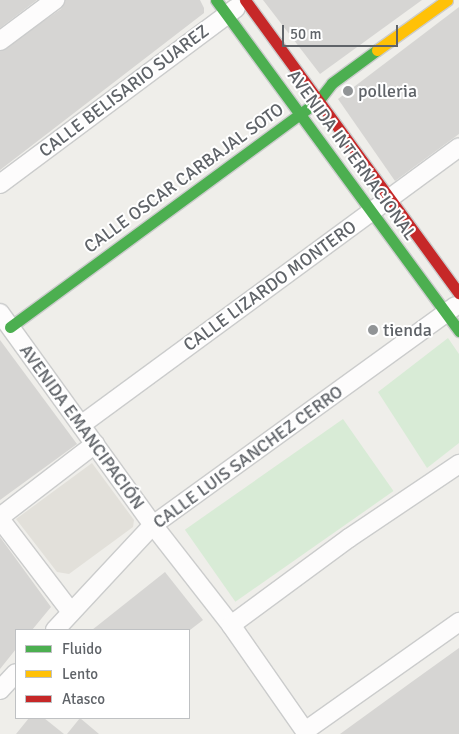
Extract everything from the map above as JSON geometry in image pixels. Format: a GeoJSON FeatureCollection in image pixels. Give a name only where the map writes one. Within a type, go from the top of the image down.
{"type":"FeatureCollection","features":[{"type":"Feature","properties":{"kind":"main road","name":"AVENIDA INTERNACIONAL"},"geometry":{"type":"LineString","coordinates":[[216,0],[372,212],[453,308],[459,330]]}},
{"type":"Feature","properties":{"kind":"main road","name":"CALLE OSCAR CARBAJAL SOTO"},"geometry":{"type":"LineString","coordinates":[[5,320],[300,114],[318,100],[332,82],[447,0]]}},
{"type":"Feature","properties":{"kind":"main road","name":"AVENIDA INTERNACIONAL"},"geometry":{"type":"LineString","coordinates":[[247,1],[459,293]]}},
{"type":"Feature","properties":{"kind":"street"},"geometry":{"type":"LineString","coordinates":[[0,41],[55,0]]}},
{"type":"Feature","properties":{"kind":"street","name":"CALLE BELISARIO SUAREZ"},"geometry":{"type":"LineString","coordinates":[[0,184],[226,14],[247,1]]}},
{"type":"Feature","properties":{"kind":"street","name":"CALLE LIZARDO MONTERO"},"geometry":{"type":"LineString","coordinates":[[81,425],[459,147]]}},
{"type":"Feature","properties":{"kind":"street","name":"CALLE LUIS SANCHEZ CERRO"},"geometry":{"type":"LineString","coordinates":[[56,629],[153,525],[453,308]]}},
{"type":"Feature","properties":{"kind":"street","name":"AVENIDA EMANCIPACIÓN"},"geometry":{"type":"LineString","coordinates":[[5,320],[153,525],[231,625],[306,732]]}},
{"type":"Feature","properties":{"kind":"street"},"geometry":{"type":"LineString","coordinates":[[71,612],[0,518],[95,444]]}},
{"type":"Feature","properties":{"kind":"street"},"geometry":{"type":"LineString","coordinates":[[231,625],[349,538],[459,464]]}},
{"type":"Feature","properties":{"kind":"street"},"geometry":{"type":"LineString","coordinates":[[306,732],[459,622]]}},
{"type":"Feature","properties":{"kind":"shaded area"},"geometry":{"type":"Polygon","coordinates":[[[92,463],[134,520],[133,527],[69,574],[57,572],[16,519],[92,463]]]}},
{"type":"Feature","properties":{"kind":"green space"},"geometry":{"type":"Polygon","coordinates":[[[448,338],[459,354],[459,443],[427,468],[378,392],[448,338]]]}},
{"type":"Feature","properties":{"kind":"green space"},"geometry":{"type":"Polygon","coordinates":[[[343,419],[393,491],[235,602],[185,530],[343,419]]]}},
{"type":"Feature","properties":{"kind":"building"},"geometry":{"type":"Polygon","coordinates":[[[0,0],[37,0],[0,28],[0,0]]]}},
{"type":"Feature","properties":{"kind":"building"},"geometry":{"type":"Polygon","coordinates":[[[65,0],[200,0],[204,13],[0,170],[0,51],[61,9],[65,0]]]}},
{"type":"Feature","properties":{"kind":"building"},"geometry":{"type":"Polygon","coordinates":[[[263,0],[422,0],[320,74],[263,0]]]}},
{"type":"Feature","properties":{"kind":"building"},"geometry":{"type":"Polygon","coordinates":[[[459,7],[459,134],[395,181],[338,99],[459,7]]]}},
{"type":"Feature","properties":{"kind":"building"},"geometry":{"type":"Polygon","coordinates":[[[0,340],[77,444],[0,500],[0,340]]]}},
{"type":"Feature","properties":{"kind":"building"},"geometry":{"type":"Polygon","coordinates":[[[0,537],[51,607],[33,629],[15,629],[15,650],[0,669],[0,537]]]}},
{"type":"Feature","properties":{"kind":"building"},"geometry":{"type":"Polygon","coordinates":[[[165,572],[203,620],[190,630],[93,629],[165,572]]]}},
{"type":"Feature","properties":{"kind":"building"},"geometry":{"type":"Polygon","coordinates":[[[459,648],[459,734],[340,734],[413,681],[459,648]]]}},
{"type":"Feature","properties":{"kind":"building"},"geometry":{"type":"Polygon","coordinates":[[[28,719],[45,719],[64,734],[16,734],[28,719]]]}},
{"type":"Feature","properties":{"kind":"building"},"geometry":{"type":"Polygon","coordinates":[[[81,719],[99,734],[67,734],[81,719]]]}},
{"type":"Feature","properties":{"kind":"traffic: fast"},"geometry":{"type":"LineString","coordinates":[[216,0],[459,331]]}},
{"type":"Feature","properties":{"kind":"traffic: fast"},"geometry":{"type":"LineString","coordinates":[[10,327],[318,101],[332,83],[377,50]]}},
{"type":"Feature","properties":{"kind":"traffic: slow"},"geometry":{"type":"LineString","coordinates":[[377,50],[447,0]]}},
{"type":"Feature","properties":{"kind":"traffic: jam"},"geometry":{"type":"LineString","coordinates":[[245,0],[459,293]]}},
{"type":"Feature","properties":{"kind":"place","name":"polleria"},"geometry":{"type":"Point","coordinates":[348,91]}},
{"type":"Feature","properties":{"kind":"place","name":"tienda"},"geometry":{"type":"Point","coordinates":[373,330]}}]}
